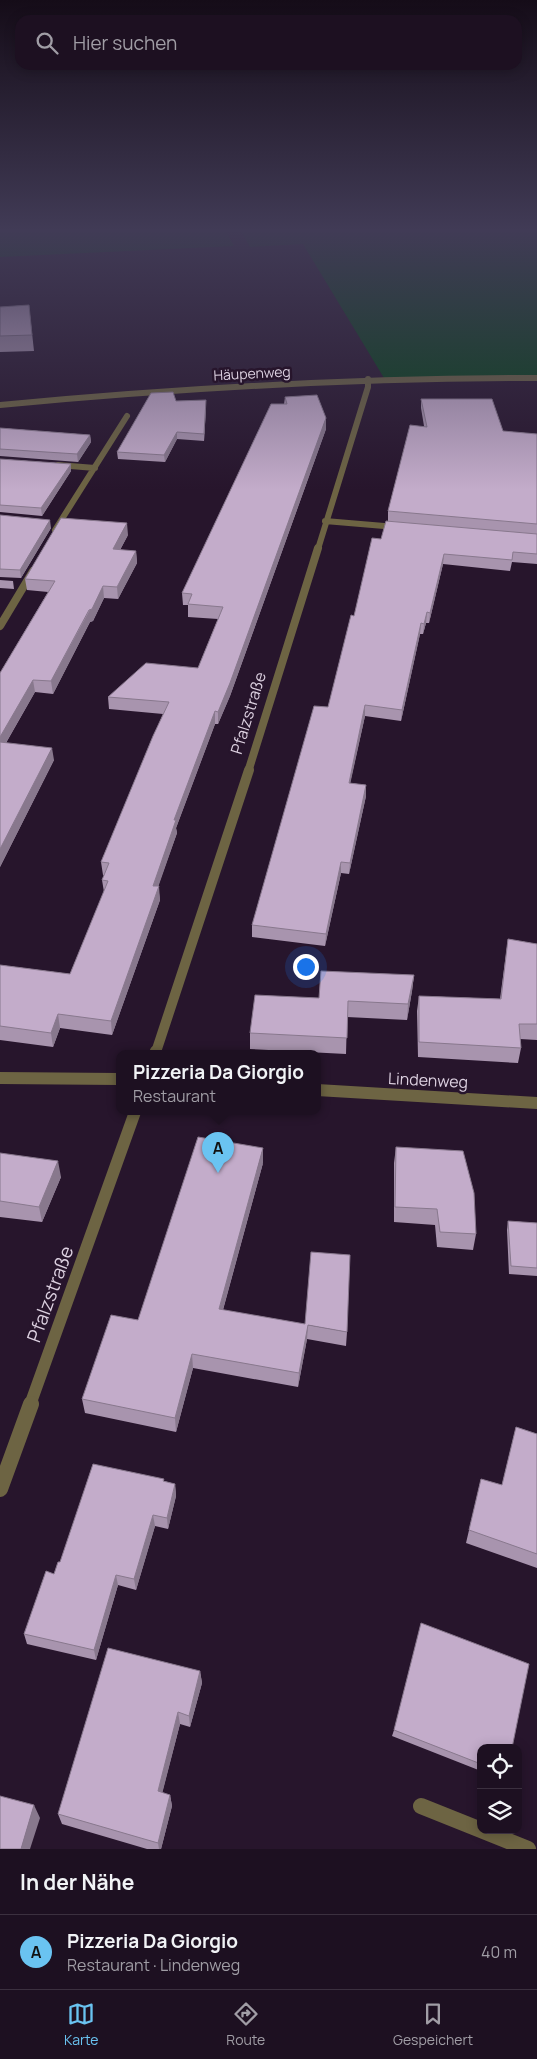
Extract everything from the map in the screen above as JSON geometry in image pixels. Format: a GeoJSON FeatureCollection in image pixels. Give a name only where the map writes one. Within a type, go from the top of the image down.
{"type":"FeatureCollection","features":[{"type":"Feature","properties":{"kind":"street","name":"Häupenweg"},"geometry":{"type":"LineString","coordinates":[[0,406],[167,390],[368,380],[537,378]]}},
{"type":"Feature","properties":{"kind":"street","name":"Pfalzstraße"},"geometry":{"type":"LineString","coordinates":[[156,1050],[231,827],[368,380]]}},
{"type":"Feature","properties":{"kind":"street"},"geometry":{"type":"LineString","coordinates":[[50,539],[127,416]]}},
{"type":"Feature","properties":{"kind":"street"},"geometry":{"type":"LineString","coordinates":[[47,464],[95,468]]}},
{"type":"Feature","properties":{"kind":"street"},"geometry":{"type":"LineString","coordinates":[[50,521],[60,522]]}},
{"type":"Feature","properties":{"kind":"street"},"geometry":{"type":"LineString","coordinates":[[325,521],[402,528]]}},
{"type":"Feature","properties":{"kind":"street"},"geometry":{"type":"LineString","coordinates":[[0,626],[20,584],[37,564]]}},
{"type":"Feature","properties":{"kind":"street"},"geometry":{"type":"LineString","coordinates":[[0,1078],[116,1079]]}},
{"type":"Feature","properties":{"kind":"street","name":"Lindenweg"},"geometry":{"type":"LineString","coordinates":[[321,1090],[537,1103]]}},
{"type":"Feature","properties":{"kind":"street","name":"Pfalzstraße"},"geometry":{"type":"LineString","coordinates":[[0,1489],[134,1115]]}},
{"type":"Feature","properties":{"kind":"street"},"geometry":{"type":"LineString","coordinates":[[421,1806],[477,1828]]}},
{"type":"Feature","properties":{"kind":"street"},"geometry":{"type":"LineString","coordinates":[[491,1834],[528,1849]]}},
{"type":"Feature","properties":{"kind":"green space"},"geometry":{"type":"Polygon","coordinates":[[[347,317],[537,317],[537,380],[384,378],[347,317]]]}},
{"type":"Feature","properties":{"kind":"building"},"geometry":{"type":"Polygon","coordinates":[[[0,317],[30,317],[32,335],[0,336],[0,317]]]}},
{"type":"Feature","properties":{"kind":"building"},"geometry":{"type":"Polygon","coordinates":[[[173,392],[176,401],[206,400],[204,434],[177,432],[164,455],[117,452],[151,393],[173,392]]]}},
{"type":"Feature","properties":{"kind":"building"},"geometry":{"type":"Polygon","coordinates":[[[317,395],[326,418],[230,683],[218,712],[215,711],[174,820],[176,820],[153,886],[159,886],[111,1021],[58,1014],[51,1033],[0,1026],[0,965],[70,974],[108,881],[102,880],[109,863],[101,862],[169,702],[108,697],[146,663],[198,668],[223,607],[188,604],[192,594],[182,593],[271,404],[287,404],[285,397],[317,395]]]}},
{"type":"Feature","properties":{"kind":"building"},"geometry":{"type":"Polygon","coordinates":[[[421,399],[492,399],[503,431],[537,434],[537,524],[388,511],[410,425],[427,427],[421,399]]]}},
{"type":"Feature","properties":{"kind":"building"},"geometry":{"type":"Polygon","coordinates":[[[0,428],[90,435],[77,454],[0,449],[0,428]]]}},
{"type":"Feature","properties":{"kind":"building"},"geometry":{"type":"Polygon","coordinates":[[[0,459],[71,464],[41,508],[0,505],[0,459]]]}},
{"type":"Feature","properties":{"kind":"building"},"geometry":{"type":"Polygon","coordinates":[[[0,515],[50,520],[20,570],[0,569],[0,515]]]}},
{"type":"Feature","properties":{"kind":"building"},"geometry":{"type":"Polygon","coordinates":[[[61,518],[127,523],[113,549],[136,551],[117,587],[103,586],[51,681],[33,680],[0,737],[0,673],[55,581],[25,579],[61,518]]]}},
{"type":"Feature","properties":{"kind":"building"},"geometry":{"type":"Polygon","coordinates":[[[386,521],[537,534],[537,554],[513,552],[512,560],[444,554],[430,613],[427,612],[424,624],[421,623],[402,710],[365,705],[349,783],[366,785],[350,863],[341,862],[326,934],[252,925],[314,706],[328,707],[351,615],[354,616],[372,538],[381,539],[386,521]]]}},
{"type":"Feature","properties":{"kind":"building"},"geometry":{"type":"Polygon","coordinates":[[[0,742],[52,748],[0,849],[0,742]]]}},
{"type":"Feature","properties":{"kind":"building"},"geometry":{"type":"Polygon","coordinates":[[[508,939],[537,944],[537,1024],[519,1024],[521,1048],[419,1042],[419,996],[501,999],[508,939]]]}},
{"type":"Feature","properties":{"kind":"building"},"geometry":{"type":"Polygon","coordinates":[[[321,971],[414,975],[408,1004],[348,1001],[347,1038],[250,1033],[255,995],[319,998],[321,971]]]}},
{"type":"Feature","properties":{"kind":"building"},"geometry":{"type":"Polygon","coordinates":[[[198,1137],[263,1148],[219,1309],[305,1324],[311,1252],[350,1255],[347,1332],[308,1325],[299,1373],[192,1354],[175,1418],[82,1399],[111,1315],[138,1320],[198,1137]]]}},
{"type":"Feature","properties":{"kind":"building"},"geometry":{"type":"Polygon","coordinates":[[[396,1147],[463,1151],[474,1193],[476,1234],[440,1232],[437,1209],[395,1207],[396,1147]]]}},
{"type":"Feature","properties":{"kind":"building"},"geometry":{"type":"Polygon","coordinates":[[[0,1153],[58,1161],[39,1207],[0,1201],[0,1153]]]}},
{"type":"Feature","properties":{"kind":"building"},"geometry":{"type":"Polygon","coordinates":[[[508,1221],[537,1223],[537,1268],[511,1266],[508,1221]]]}},
{"type":"Feature","properties":{"kind":"building"},"geometry":{"type":"Polygon","coordinates":[[[516,1427],[537,1434],[537,1554],[469,1530],[481,1479],[502,1485],[516,1427]]]}},
{"type":"Feature","properties":{"kind":"building"},"geometry":{"type":"Polygon","coordinates":[[[93,1464],[164,1479],[163,1481],[175,1484],[167,1518],[153,1515],[134,1579],[116,1575],[94,1650],[24,1634],[46,1571],[54,1574],[58,1562],[60,1562],[93,1464]]]}},
{"type":"Feature","properties":{"kind":"building"},"geometry":{"type":"Polygon","coordinates":[[[421,1623],[529,1664],[513,1744],[477,1744],[477,1762],[394,1730],[421,1623]]]}},
{"type":"Feature","properties":{"kind":"building"},"geometry":{"type":"Polygon","coordinates":[[[108,1648],[200,1671],[189,1716],[178,1712],[158,1791],[170,1795],[158,1843],[58,1814],[108,1648]]]}},
{"type":"Feature","properties":{"kind":"building"},"geometry":{"type":"Polygon","coordinates":[[[0,1796],[34,1805],[21,1849],[0,1849],[0,1796]]]}},
{"type":"Feature","properties":{"kind":"place","name":"Pizzeria Da Giorgio"},"geometry":{"type":"Point","coordinates":[218,1173]}}]}
